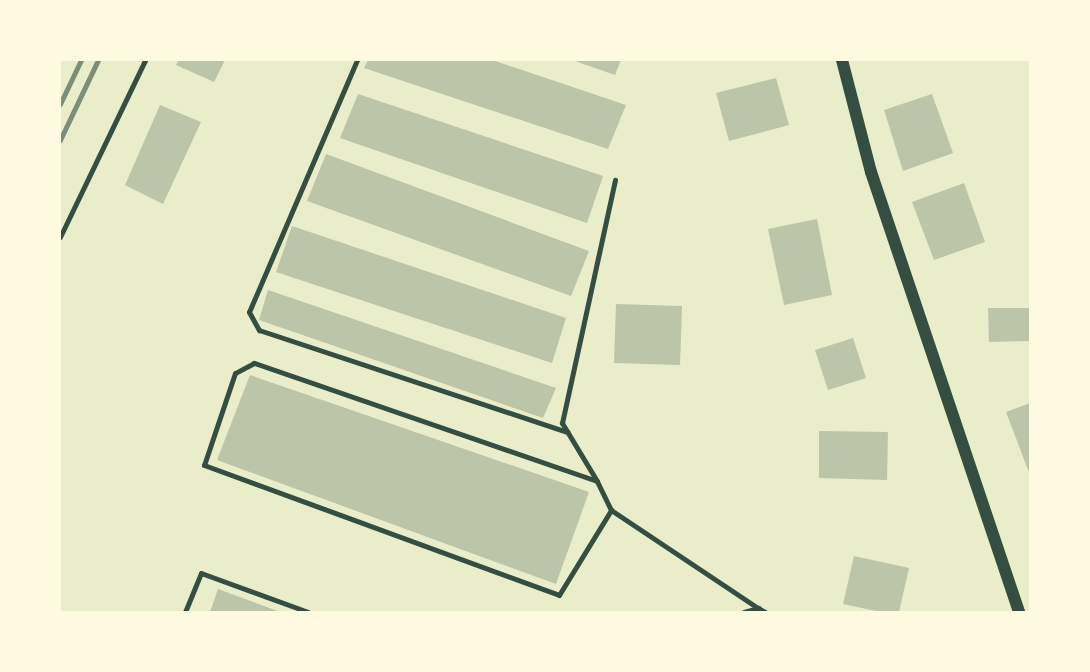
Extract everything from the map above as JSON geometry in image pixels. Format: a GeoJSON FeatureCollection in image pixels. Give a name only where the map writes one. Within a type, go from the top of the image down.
{"type":"FeatureCollection","features":[{"type":"Feature","properties":{"kind":"street"},"geometry":{"type":"LineString","coordinates":[[842,60],[871,172],[1018,612]]}},
{"type":"Feature","properties":{"kind":"lane"},"geometry":{"type":"LineString","coordinates":[[60,237],[145,60]]}},
{"type":"Feature","properties":{"kind":"lane"},"geometry":{"type":"LineString","coordinates":[[357,60],[249,312],[259,330],[568,432]]}},
{"type":"Feature","properties":{"kind":"lane"},"geometry":{"type":"LineString","coordinates":[[615,180],[562,423],[611,510],[765,612]]}},
{"type":"Feature","properties":{"kind":"lane"},"geometry":{"type":"LineString","coordinates":[[597,481],[254,363],[235,373],[204,465],[559,595],[611,510]]}},
{"type":"Feature","properties":{"kind":"lane"},"geometry":{"type":"LineString","coordinates":[[185,612],[201,573],[308,612]]}},
{"type":"Feature","properties":{"kind":"lane"},"geometry":{"type":"LineString","coordinates":[[744,612],[758,608]]}},
{"type":"Feature","properties":{"kind":"building"},"geometry":{"type":"Polygon","coordinates":[[[179,60],[225,60],[214,82],[176,65],[179,60]]]}},
{"type":"Feature","properties":{"kind":"building"},"geometry":{"type":"Polygon","coordinates":[[[368,60],[492,60],[626,105],[608,149],[364,68],[368,60]]]}},
{"type":"Feature","properties":{"kind":"building"},"geometry":{"type":"Polygon","coordinates":[[[572,60],[621,60],[615,75],[572,60]]]}},
{"type":"Feature","properties":{"kind":"building"},"geometry":{"type":"Polygon","coordinates":[[[776,78],[789,125],[729,141],[716,93],[776,78]]]}},
{"type":"Feature","properties":{"kind":"building"},"geometry":{"type":"Polygon","coordinates":[[[358,94],[603,176],[587,223],[340,138],[358,94]]]}},
{"type":"Feature","properties":{"kind":"building"},"geometry":{"type":"Polygon","coordinates":[[[932,94],[953,153],[903,171],[884,110],[932,94]]]}},
{"type":"Feature","properties":{"kind":"building"},"geometry":{"type":"Polygon","coordinates":[[[160,105],[201,122],[163,204],[125,185],[160,105]]]}},
{"type":"Feature","properties":{"kind":"building"},"geometry":{"type":"Polygon","coordinates":[[[326,154],[589,251],[571,296],[307,201],[326,154]]]}},
{"type":"Feature","properties":{"kind":"building"},"geometry":{"type":"Polygon","coordinates":[[[964,183],[985,242],[934,260],[912,202],[964,183]]]}},
{"type":"Feature","properties":{"kind":"building"},"geometry":{"type":"Polygon","coordinates":[[[817,219],[832,295],[784,305],[768,229],[817,219]]]}},
{"type":"Feature","properties":{"kind":"building"},"geometry":{"type":"Polygon","coordinates":[[[292,226],[566,318],[552,363],[276,272],[292,226]]]}},
{"type":"Feature","properties":{"kind":"building"},"geometry":{"type":"Polygon","coordinates":[[[268,290],[556,388],[543,418],[259,320],[268,290]]]}},
{"type":"Feature","properties":{"kind":"building"},"geometry":{"type":"Polygon","coordinates":[[[616,304],[682,306],[680,365],[614,363],[616,304]]]}},
{"type":"Feature","properties":{"kind":"building"},"geometry":{"type":"Polygon","coordinates":[[[988,308],[1030,308],[1030,341],[989,342],[988,308]]]}},
{"type":"Feature","properties":{"kind":"building"},"geometry":{"type":"Polygon","coordinates":[[[853,338],[866,378],[828,390],[815,350],[853,338]]]}},
{"type":"Feature","properties":{"kind":"building"},"geometry":{"type":"Polygon","coordinates":[[[250,375],[589,492],[556,584],[217,460],[250,375]]]}},
{"type":"Feature","properties":{"kind":"building"},"geometry":{"type":"Polygon","coordinates":[[[1030,403],[1030,475],[1006,412],[1030,403]]]}},
{"type":"Feature","properties":{"kind":"building"},"geometry":{"type":"Polygon","coordinates":[[[819,431],[888,432],[887,480],[819,478],[819,431]]]}},
{"type":"Feature","properties":{"kind":"building"},"geometry":{"type":"Polygon","coordinates":[[[854,556],[909,568],[899,612],[881,612],[843,604],[854,556]]]}},
{"type":"Feature","properties":{"kind":"building"},"geometry":{"type":"Polygon","coordinates":[[[218,589],[280,612],[210,612],[218,589]]]}},
{"type":"Feature","properties":{"kind":"railway"},"geometry":{"type":"LineString","coordinates":[[60,104],[81,60]]}},
{"type":"Feature","properties":{"kind":"railway"},"geometry":{"type":"LineString","coordinates":[[60,140],[98,60]]}}]}
